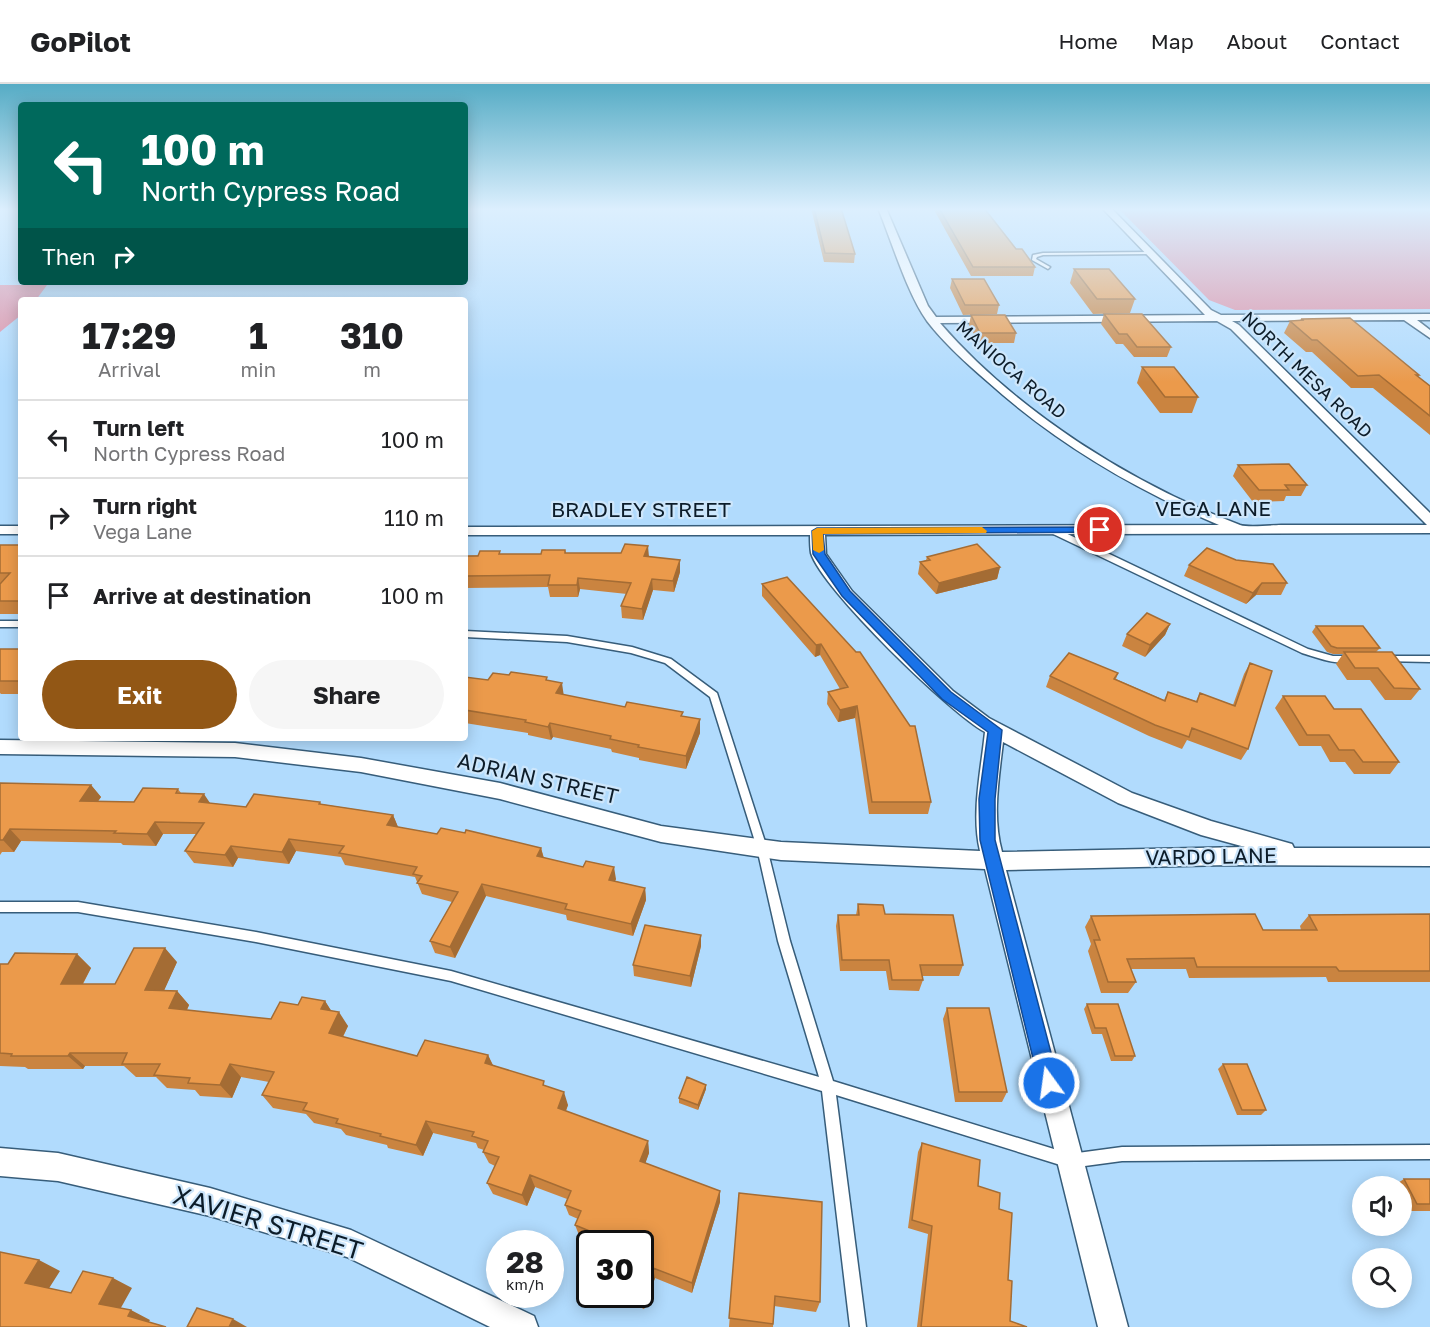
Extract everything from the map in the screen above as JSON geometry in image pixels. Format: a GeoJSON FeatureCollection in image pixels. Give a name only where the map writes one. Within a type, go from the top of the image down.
{"type":"FeatureCollection","features":[{"type":"Feature","properties":{"kind":"street","name":"MANIOCA ROAD"},"geometry":{"type":"LineString","coordinates":[[906,266],[923,306],[952,343],[994,383],[1060,437],[1138,483],[1244,530]]}},
{"type":"Feature","properties":{"kind":"street","name":"NORTH MESA ROAD"},"geometry":{"type":"LineString","coordinates":[[1162,266],[1207,312],[1235,327],[1430,521]]}},
{"type":"Feature","properties":{"kind":"street"},"geometry":{"type":"LineString","coordinates":[[932,320],[1430,316]]}},
{"type":"Feature","properties":{"kind":"street"},"geometry":{"type":"LineString","coordinates":[[1406,317],[1430,335]]}},
{"type":"Feature","properties":{"kind":"street"},"geometry":{"type":"LineString","coordinates":[[0,531],[18,530]]}},
{"type":"Feature","properties":{"kind":"street","name":"VEGA LANE"},"geometry":{"type":"LineString","coordinates":[[817,531],[1430,530]]}},
{"type":"Feature","properties":{"kind":"street","name":"BRADLEY STREET"},"geometry":{"type":"LineString","coordinates":[[468,531],[817,531]]}},
{"type":"Feature","properties":{"kind":"street"},"geometry":{"type":"LineString","coordinates":[[817,531],[819,554],[846,594],[947,695],[995,730],[1125,798],[1208,829],[1312,857]]}},
{"type":"Feature","properties":{"kind":"street"},"geometry":{"type":"LineString","coordinates":[[995,730],[987,799],[988,840],[1113,1327]]}},
{"type":"Feature","properties":{"kind":"street","name":"ADRIAN STREET"},"geometry":{"type":"LineString","coordinates":[[0,747],[101,746],[235,750],[361,765],[500,791],[661,834],[780,851],[993,860]]}},
{"type":"Feature","properties":{"kind":"street","name":"VARDO LANE"},"geometry":{"type":"LineString","coordinates":[[993,860],[1430,858]]}},
{"type":"Feature","properties":{"kind":"street","name":"XAVIER STREET"},"geometry":{"type":"LineString","coordinates":[[0,1162],[58,1167],[199,1199],[351,1244],[523,1327]]}},
{"type":"Feature","properties":{"kind":"lane"},"geometry":{"type":"LineString","coordinates":[[1045,266],[1048,268]]}},
{"type":"Feature","properties":{"kind":"lane"},"geometry":{"type":"LineString","coordinates":[[1052,530],[1305,651],[1333,659],[1365,659]]}},
{"type":"Feature","properties":{"kind":"lane"},"geometry":{"type":"LineString","coordinates":[[0,624],[18,624]]}},
{"type":"Feature","properties":{"kind":"lane"},"geometry":{"type":"LineString","coordinates":[[468,634],[567,639],[632,651],[668,662],[714,695],[762,848],[784,941],[828,1086],[858,1327]]}},
{"type":"Feature","properties":{"kind":"lane"},"geometry":{"type":"LineString","coordinates":[[1376,659],[1430,658]]}},
{"type":"Feature","properties":{"kind":"lane"},"geometry":{"type":"LineString","coordinates":[[0,907],[78,907],[256,937],[452,976],[828,1086],[1070,1161],[1122,1155],[1430,1152]]}},
{"type":"Feature","properties":{"kind":"shaded area"},"geometry":{"type":"Polygon","coordinates":[[[1175,266],[1430,266],[1430,309],[1235,310],[1209,300],[1175,266]]]}},
{"type":"Feature","properties":{"kind":"shaded area"},"geometry":{"type":"Polygon","coordinates":[[[0,285],[47,285],[38,297],[18,297],[18,317],[0,332],[0,285]]]}},
{"type":"Feature","properties":{"kind":"building"},"geometry":{"type":"Polygon","coordinates":[[[972,266],[1035,267],[973,267],[972,266]]]}},
{"type":"Feature","properties":{"kind":"building"},"geometry":{"type":"Polygon","coordinates":[[[1074,269],[1109,269],[1135,299],[1097,299],[1074,269]]]}},
{"type":"Feature","properties":{"kind":"building"},"geometry":{"type":"Polygon","coordinates":[[[952,279],[984,279],[999,305],[965,305],[952,279]]]}},
{"type":"Feature","properties":{"kind":"building"},"geometry":{"type":"Polygon","coordinates":[[[1104,314],[1142,314],[1171,347],[1137,347],[1127,334],[1119,334],[1104,314]]]}},
{"type":"Feature","properties":{"kind":"building"},"geometry":{"type":"Polygon","coordinates":[[[971,315],[1005,315],[1016,333],[980,333],[971,315]]]}},
{"type":"Feature","properties":{"kind":"building"},"geometry":{"type":"Polygon","coordinates":[[[1350,318],[1430,386],[1430,416],[1379,375],[1358,376],[1317,340],[1312,340],[1290,321],[1350,318]]]}},
{"type":"Feature","properties":{"kind":"building"},"geometry":{"type":"Polygon","coordinates":[[[1142,367],[1174,367],[1198,397],[1165,397],[1142,367]]]}},
{"type":"Feature","properties":{"kind":"building"},"geometry":{"type":"Polygon","coordinates":[[[1289,464],[1307,485],[1285,485],[1289,490],[1259,490],[1238,465],[1289,464]]]}},
{"type":"Feature","properties":{"kind":"building"},"geometry":{"type":"Polygon","coordinates":[[[625,544],[648,546],[644,556],[680,560],[673,581],[652,579],[642,609],[621,606],[631,583],[578,578],[577,585],[548,585],[550,575],[468,576],[468,556],[478,556],[480,551],[500,551],[499,554],[541,554],[542,550],[565,550],[565,553],[621,553],[625,544]]]}},
{"type":"Feature","properties":{"kind":"building"},"geometry":{"type":"Polygon","coordinates":[[[977,544],[1000,567],[939,583],[920,562],[930,560],[927,557],[977,544]]]}},
{"type":"Feature","properties":{"kind":"building"},"geometry":{"type":"Polygon","coordinates":[[[0,545],[18,545],[18,601],[0,601],[0,584],[10,573],[0,573],[0,545]]]}},
{"type":"Feature","properties":{"kind":"building"},"geometry":{"type":"Polygon","coordinates":[[[1207,548],[1236,560],[1273,564],[1287,583],[1262,583],[1253,593],[1189,565],[1207,548]]]}},
{"type":"Feature","properties":{"kind":"building"},"geometry":{"type":"Polygon","coordinates":[[[787,577],[856,652],[860,652],[910,726],[915,726],[931,802],[872,802],[857,706],[840,710],[828,692],[848,687],[821,644],[816,645],[762,584],[787,577]]]}},
{"type":"Feature","properties":{"kind":"building"},"geometry":{"type":"Polygon","coordinates":[[[1147,613],[1170,624],[1150,645],[1127,634],[1147,613]]]}},
{"type":"Feature","properties":{"kind":"building"},"geometry":{"type":"Polygon","coordinates":[[[1316,626],[1363,626],[1380,648],[1331,646],[1316,626]]]}},
{"type":"Feature","properties":{"kind":"building"},"geometry":{"type":"Polygon","coordinates":[[[0,649],[18,649],[18,681],[0,681],[0,649]]]}},
{"type":"Feature","properties":{"kind":"building"},"geometry":{"type":"Polygon","coordinates":[[[1344,652],[1392,652],[1420,689],[1394,688],[1378,668],[1355,668],[1344,652]]]}},
{"type":"Feature","properties":{"kind":"building"},"geometry":{"type":"Polygon","coordinates":[[[1069,653],[1118,673],[1114,679],[1165,701],[1168,692],[1197,702],[1200,693],[1235,706],[1250,663],[1272,671],[1248,749],[1192,728],[1189,737],[1155,725],[1050,676],[1069,653]]]}},
{"type":"Feature","properties":{"kind":"building"},"geometry":{"type":"Polygon","coordinates":[[[511,672],[547,677],[546,680],[562,683],[556,693],[625,707],[627,702],[683,712],[681,716],[700,719],[686,756],[638,747],[639,745],[610,739],[611,736],[550,723],[548,727],[525,722],[526,720],[468,710],[468,677],[488,680],[493,673],[509,675],[511,672]]]}},
{"type":"Feature","properties":{"kind":"building"},"geometry":{"type":"Polygon","coordinates":[[[1283,696],[1325,696],[1334,709],[1361,709],[1399,762],[1363,762],[1354,750],[1339,750],[1329,735],[1307,735],[1283,696]]]}},
{"type":"Feature","properties":{"kind":"building"},"geometry":{"type":"Polygon","coordinates":[[[0,783],[91,785],[80,801],[134,802],[143,788],[178,789],[176,793],[204,794],[199,802],[246,807],[254,794],[320,802],[319,804],[393,815],[387,825],[437,834],[441,828],[465,833],[466,830],[541,848],[537,856],[583,867],[586,861],[614,867],[609,880],[645,888],[631,924],[565,909],[567,904],[482,884],[450,947],[430,941],[458,892],[417,883],[422,876],[413,874],[417,867],[339,853],[344,846],[289,839],[282,852],[231,846],[225,855],[185,851],[204,823],[155,822],[147,834],[114,833],[116,831],[10,829],[3,840],[0,840],[0,783]]]}},
{"type":"Feature","properties":{"kind":"building"},"geometry":{"type":"Polygon","coordinates":[[[858,904],[883,905],[885,914],[953,915],[963,965],[920,965],[923,980],[892,980],[889,960],[842,960],[838,915],[859,915],[858,904]]]}},
{"type":"Feature","properties":{"kind":"building"},"geometry":{"type":"Polygon","coordinates":[[[1255,914],[1263,930],[1317,930],[1309,915],[1430,914],[1430,971],[1339,971],[1336,967],[1197,967],[1194,958],[1127,959],[1136,982],[1108,982],[1094,940],[1100,940],[1091,916],[1255,914]]]}},
{"type":"Feature","properties":{"kind":"building"},"geometry":{"type":"Polygon","coordinates":[[[645,925],[701,935],[690,976],[633,965],[645,925]]]}},
{"type":"Feature","properties":{"kind":"building"},"geometry":{"type":"Polygon","coordinates":[[[134,948],[165,948],[145,990],[177,991],[169,1008],[271,1019],[280,1002],[298,1005],[302,997],[325,1001],[321,1009],[339,1012],[329,1033],[417,1056],[425,1040],[488,1055],[485,1063],[544,1081],[543,1085],[564,1092],[558,1108],[648,1141],[640,1161],[720,1191],[692,1283],[654,1268],[654,1230],[587,1230],[575,1225],[581,1211],[565,1205],[571,1191],[530,1175],[522,1195],[487,1183],[499,1157],[483,1152],[488,1141],[472,1136],[474,1132],[426,1121],[416,1145],[380,1136],[381,1134],[336,1123],[338,1119],[303,1110],[307,1103],[262,1095],[274,1072],[230,1064],[220,1085],[188,1083],[190,1078],[154,1075],[160,1064],[122,1064],[127,1053],[11,1056],[12,1054],[0,1053],[0,964],[8,964],[15,953],[77,954],[61,984],[115,984],[134,948]]]}},
{"type":"Feature","properties":{"kind":"building"},"geometry":{"type":"Polygon","coordinates":[[[1087,1004],[1118,1004],[1135,1056],[1115,1056],[1106,1028],[1095,1028],[1087,1004]]]}},
{"type":"Feature","properties":{"kind":"building"},"geometry":{"type":"Polygon","coordinates":[[[947,1008],[989,1008],[1007,1092],[959,1092],[947,1008]]]}},
{"type":"Feature","properties":{"kind":"building"},"geometry":{"type":"Polygon","coordinates":[[[1223,1064],[1247,1064],[1266,1110],[1242,1110],[1223,1064]]]}},
{"type":"Feature","properties":{"kind":"building"},"geometry":{"type":"Polygon","coordinates":[[[687,1077],[706,1085],[698,1105],[679,1098],[687,1077]]]}},
{"type":"Feature","properties":{"kind":"building"},"geometry":{"type":"Polygon","coordinates":[[[922,1143],[980,1160],[978,1186],[1000,1193],[999,1209],[1012,1213],[1008,1280],[1012,1281],[1010,1321],[1027,1327],[921,1327],[932,1226],[912,1220],[922,1143]]]}},
{"type":"Feature","properties":{"kind":"building"},"geometry":{"type":"Polygon","coordinates":[[[1412,1179],[1430,1179],[1430,1204],[1417,1204],[1412,1194],[1412,1179]]]}},
{"type":"Feature","properties":{"kind":"building"},"geometry":{"type":"Polygon","coordinates":[[[739,1193],[822,1202],[820,1302],[775,1296],[773,1324],[729,1318],[739,1193]]]}},
{"type":"Feature","properties":{"kind":"building"},"geometry":{"type":"Polygon","coordinates":[[[0,1252],[39,1260],[25,1283],[71,1293],[83,1271],[113,1278],[99,1304],[131,1310],[128,1316],[166,1327],[0,1327],[0,1252]]]}},
{"type":"Feature","properties":{"kind":"building"},"geometry":{"type":"Polygon","coordinates":[[[197,1308],[233,1319],[229,1327],[187,1327],[197,1308]]]}},
{"type":"Feature","properties":{"kind":"slow traffic"},"geometry":{"type":"LineString","coordinates":[[819,550],[817,531],[982,531]]}},
{"type":"Feature","properties":{"kind":"route"},"geometry":{"type":"LineString","coordinates":[[1049,1083],[988,840],[987,799],[995,730],[947,695],[846,594],[819,554],[817,531],[1100,530]]}}]}
